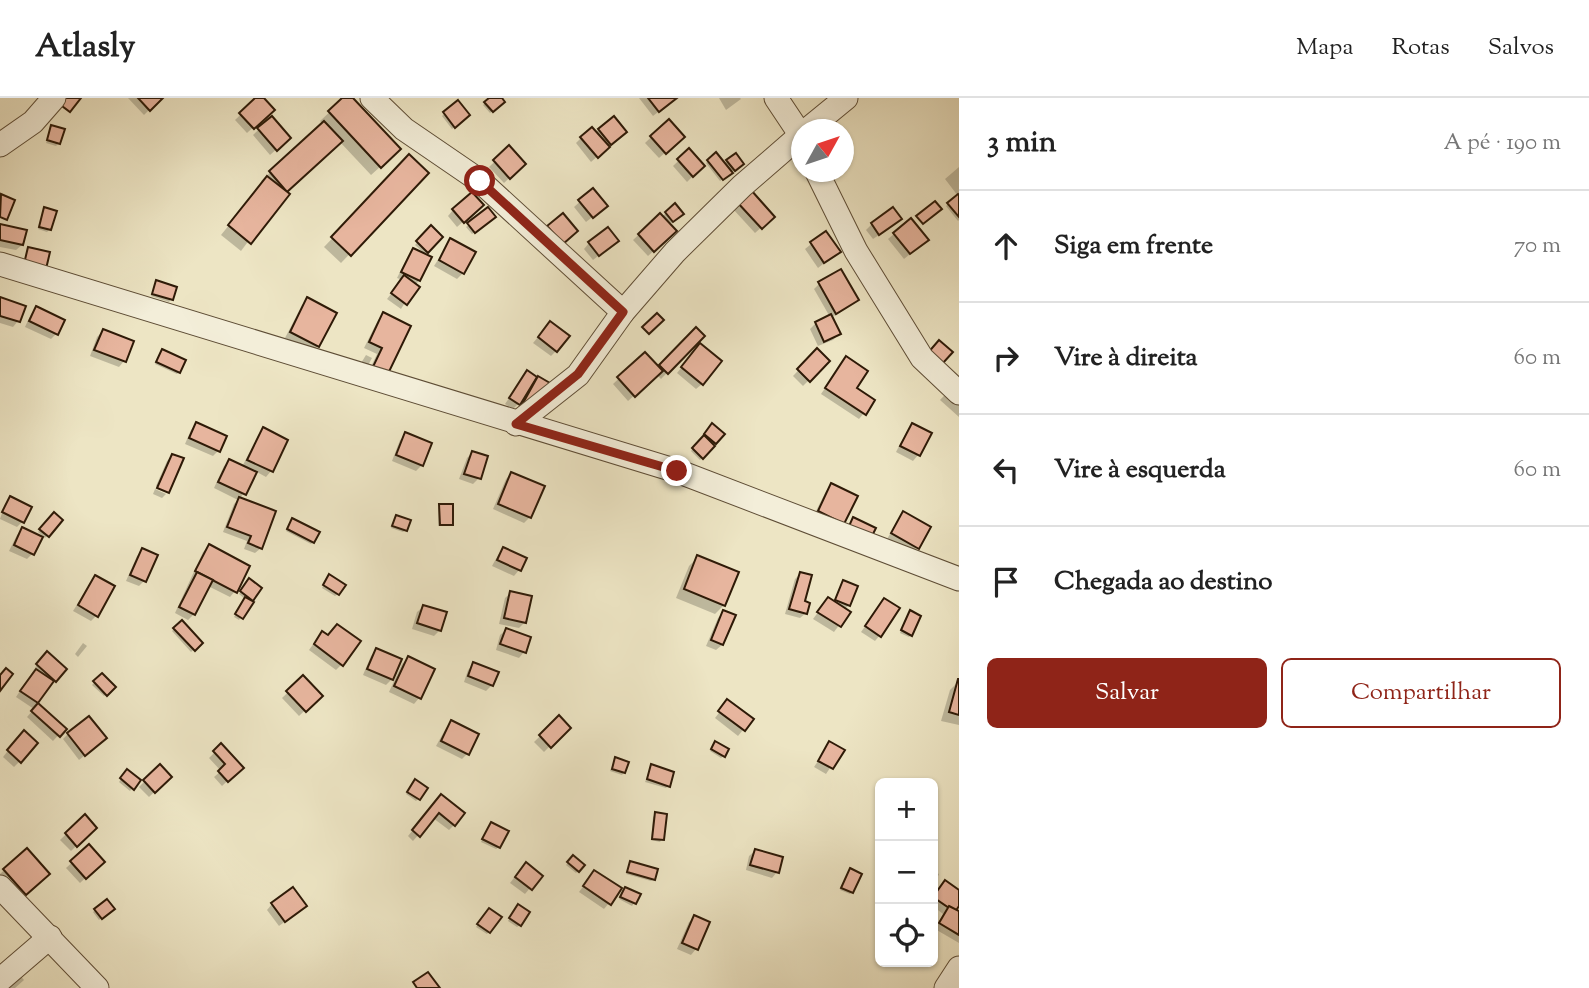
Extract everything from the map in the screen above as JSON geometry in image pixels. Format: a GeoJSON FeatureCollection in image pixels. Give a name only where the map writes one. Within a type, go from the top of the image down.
{"type":"FeatureCollection","features":[{"type":"Feature","properties":{"kind":"street"},"geometry":{"type":"LineString","coordinates":[[0,145],[33,122],[54,98]]}},
{"type":"Feature","properties":{"kind":"street"},"geometry":{"type":"LineString","coordinates":[[372,98],[404,129],[480,181],[623,312]]}},
{"type":"Feature","properties":{"kind":"street"},"geometry":{"type":"LineString","coordinates":[[776,98],[791,120]]}},
{"type":"Feature","properties":{"kind":"street"},"geometry":{"type":"LineString","coordinates":[[820,119],[846,98]]}},
{"type":"Feature","properties":{"kind":"street"},"geometry":{"type":"LineString","coordinates":[[516,424],[578,374],[623,312],[675,252],[742,186],[791,144]]}},
{"type":"Feature","properties":{"kind":"street"},"geometry":{"type":"LineString","coordinates":[[822,182],[856,251],[922,358],[959,393]]}},
{"type":"Feature","properties":{"kind":"street"},"geometry":{"type":"LineString","coordinates":[[0,264],[516,424],[677,471],[959,579]]}},
{"type":"Feature","properties":{"kind":"street"},"geometry":{"type":"LineString","coordinates":[[0,887],[97,988]]}},
{"type":"Feature","properties":{"kind":"street"},"geometry":{"type":"LineString","coordinates":[[0,980],[50,937]]}},
{"type":"Feature","properties":{"kind":"street"},"geometry":{"type":"LineString","coordinates":[[946,988],[959,968]]}},
{"type":"Feature","properties":{"kind":"building"},"geometry":{"type":"Polygon","coordinates":[[[62,98],[81,98],[70,112],[58,103],[62,98]]]}},
{"type":"Feature","properties":{"kind":"building"},"geometry":{"type":"Polygon","coordinates":[[[138,98],[163,98],[150,111],[138,98]]]}},
{"type":"Feature","properties":{"kind":"building"},"geometry":{"type":"Polygon","coordinates":[[[255,98],[264,98],[275,110],[254,129],[239,113],[255,98]]]}},
{"type":"Feature","properties":{"kind":"building"},"geometry":{"type":"Polygon","coordinates":[[[342,98],[353,98],[401,149],[381,168],[328,111],[342,98]]]}},
{"type":"Feature","properties":{"kind":"building"},"geometry":{"type":"Polygon","coordinates":[[[489,98],[502,98],[505,102],[493,112],[484,102],[489,98]]]}},
{"type":"Feature","properties":{"kind":"building"},"geometry":{"type":"Polygon","coordinates":[[[648,98],[677,98],[659,112],[648,98]]]}},
{"type":"Feature","properties":{"kind":"building"},"geometry":{"type":"Polygon","coordinates":[[[458,100],[470,115],[455,128],[443,112],[458,100]]]}},
{"type":"Feature","properties":{"kind":"building"},"geometry":{"type":"Polygon","coordinates":[[[272,116],[291,138],[277,151],[257,128],[272,116]]]}},
{"type":"Feature","properties":{"kind":"building"},"geometry":{"type":"Polygon","coordinates":[[[614,116],[627,132],[611,145],[598,129],[614,116]]]}},
{"type":"Feature","properties":{"kind":"building"},"geometry":{"type":"Polygon","coordinates":[[[669,119],[685,137],[666,154],[650,136],[669,119]]]}},
{"type":"Feature","properties":{"kind":"building"},"geometry":{"type":"Polygon","coordinates":[[[324,121],[343,141],[287,192],[269,171],[324,121]]]}},
{"type":"Feature","properties":{"kind":"building"},"geometry":{"type":"Polygon","coordinates":[[[51,125],[65,129],[60,144],[47,140],[51,125]]]}},
{"type":"Feature","properties":{"kind":"building"},"geometry":{"type":"Polygon","coordinates":[[[592,127],[610,147],[598,158],[580,137],[592,127]]]}},
{"type":"Feature","properties":{"kind":"building"},"geometry":{"type":"Polygon","coordinates":[[[509,145],[526,164],[510,179],[493,160],[509,145]]]}},
{"type":"Feature","properties":{"kind":"building"},"geometry":{"type":"Polygon","coordinates":[[[689,148],[705,166],[693,177],[677,159],[689,148]]]}},
{"type":"Feature","properties":{"kind":"building"},"geometry":{"type":"Polygon","coordinates":[[[716,152],[733,173],[723,180],[707,160],[716,152]]]}},
{"type":"Feature","properties":{"kind":"building"},"geometry":{"type":"Polygon","coordinates":[[[736,153],[744,164],[735,171],[726,160],[736,153]]]}},
{"type":"Feature","properties":{"kind":"building"},"geometry":{"type":"Polygon","coordinates":[[[409,154],[429,173],[351,256],[331,237],[409,154]]]}},
{"type":"Feature","properties":{"kind":"building"},"geometry":{"type":"Polygon","coordinates":[[[267,176],[290,194],[251,244],[228,225],[267,176]]]}},
{"type":"Feature","properties":{"kind":"building"},"geometry":{"type":"Polygon","coordinates":[[[593,188],[608,206],[593,218],[578,200],[593,188]]]}},
{"type":"Feature","properties":{"kind":"building"},"geometry":{"type":"Polygon","coordinates":[[[751,190],[775,217],[762,229],[737,202],[751,190]]]}},
{"type":"Feature","properties":{"kind":"building"},"geometry":{"type":"Polygon","coordinates":[[[472,192],[484,205],[464,223],[452,209],[472,192]]]}},
{"type":"Feature","properties":{"kind":"building"},"geometry":{"type":"Polygon","coordinates":[[[1,194],[15,200],[7,220],[0,217],[1,194]]]}},
{"type":"Feature","properties":{"kind":"building"},"geometry":{"type":"Polygon","coordinates":[[[959,195],[959,217],[947,203],[959,195]]]}},
{"type":"Feature","properties":{"kind":"building"},"geometry":{"type":"Polygon","coordinates":[[[935,201],[942,209],[923,224],[916,216],[935,201]]]}},
{"type":"Feature","properties":{"kind":"building"},"geometry":{"type":"Polygon","coordinates":[[[675,203],[684,214],[673,222],[665,212],[675,203]]]}},
{"type":"Feature","properties":{"kind":"building"},"geometry":{"type":"Polygon","coordinates":[[[44,207],[57,211],[51,230],[39,227],[44,207]]]}},
{"type":"Feature","properties":{"kind":"building"},"geometry":{"type":"Polygon","coordinates":[[[488,207],[496,217],[475,233],[467,223],[488,207]]]}},
{"type":"Feature","properties":{"kind":"building"},"geometry":{"type":"Polygon","coordinates":[[[893,207],[902,219],[879,235],[871,223],[893,207]]]}},
{"type":"Feature","properties":{"kind":"building"},"geometry":{"type":"Polygon","coordinates":[[[563,213],[578,231],[563,244],[547,226],[563,213]]]}},
{"type":"Feature","properties":{"kind":"building"},"geometry":{"type":"Polygon","coordinates":[[[660,213],[677,231],[654,252],[638,234],[660,213]]]}},
{"type":"Feature","properties":{"kind":"building"},"geometry":{"type":"Polygon","coordinates":[[[911,218],[929,240],[910,254],[893,233],[911,218]]]}},
{"type":"Feature","properties":{"kind":"building"},"geometry":{"type":"Polygon","coordinates":[[[0,224],[27,230],[23,245],[0,240],[0,224]]]}},
{"type":"Feature","properties":{"kind":"building"},"geometry":{"type":"Polygon","coordinates":[[[431,225],[443,237],[428,253],[416,241],[431,225]]]}},
{"type":"Feature","properties":{"kind":"building"},"geometry":{"type":"Polygon","coordinates":[[[608,227],[619,241],[599,256],[588,242],[608,227]]]}},
{"type":"Feature","properties":{"kind":"building"},"geometry":{"type":"Polygon","coordinates":[[[826,231],[841,252],[824,263],[810,242],[826,231]]]}},
{"type":"Feature","properties":{"kind":"building"},"geometry":{"type":"Polygon","coordinates":[[[450,238],[476,252],[464,274],[439,260],[450,238]]]}},
{"type":"Feature","properties":{"kind":"building"},"geometry":{"type":"Polygon","coordinates":[[[28,247],[50,252],[46,269],[24,264],[28,247]]]}},
{"type":"Feature","properties":{"kind":"building"},"geometry":{"type":"Polygon","coordinates":[[[413,248],[432,257],[420,281],[401,272],[413,248]]]}},
{"type":"Feature","properties":{"kind":"building"},"geometry":{"type":"Polygon","coordinates":[[[841,269],[859,300],[836,314],[818,282],[841,269]]]}},
{"type":"Feature","properties":{"kind":"building"},"geometry":{"type":"Polygon","coordinates":[[[404,275],[420,287],[407,305],[391,293],[404,275]]]}},
{"type":"Feature","properties":{"kind":"building"},"geometry":{"type":"Polygon","coordinates":[[[156,280],[177,287],[173,300],[152,294],[156,280]]]}},
{"type":"Feature","properties":{"kind":"building"},"geometry":{"type":"Polygon","coordinates":[[[0,297],[26,306],[20,322],[0,316],[0,297]]]}},
{"type":"Feature","properties":{"kind":"building"},"geometry":{"type":"Polygon","coordinates":[[[307,297],[337,313],[319,347],[290,332],[307,297]]]}},
{"type":"Feature","properties":{"kind":"building"},"geometry":{"type":"Polygon","coordinates":[[[36,306],[65,320],[58,335],[29,321],[36,306]]]}},
{"type":"Feature","properties":{"kind":"building"},"geometry":{"type":"Polygon","coordinates":[[[383,312],[411,326],[385,380],[370,373],[382,348],[369,342],[383,312]]]}},
{"type":"Feature","properties":{"kind":"building"},"geometry":{"type":"Polygon","coordinates":[[[657,313],[664,320],[649,334],[642,327],[657,313]]]}},
{"type":"Feature","properties":{"kind":"building"},"geometry":{"type":"Polygon","coordinates":[[[831,314],[841,334],[824,342],[815,322],[831,314]]]}},
{"type":"Feature","properties":{"kind":"building"},"geometry":{"type":"Polygon","coordinates":[[[550,321],[570,336],[557,352],[538,337],[550,321]]]}},
{"type":"Feature","properties":{"kind":"building"},"geometry":{"type":"Polygon","coordinates":[[[696,327],[705,336],[668,374],[659,365],[696,327]]]}},
{"type":"Feature","properties":{"kind":"building"},"geometry":{"type":"Polygon","coordinates":[[[103,329],[134,341],[126,362],[94,350],[103,329]]]}},
{"type":"Feature","properties":{"kind":"building"},"geometry":{"type":"Polygon","coordinates":[[[939,340],[953,352],[934,373],[920,362],[939,340]]]}},
{"type":"Feature","properties":{"kind":"building"},"geometry":{"type":"Polygon","coordinates":[[[700,343],[722,361],[703,385],[681,367],[700,343]]]}},
{"type":"Feature","properties":{"kind":"building"},"geometry":{"type":"Polygon","coordinates":[[[817,348],[830,361],[810,382],[797,369],[817,348]]]}},
{"type":"Feature","properties":{"kind":"building"},"geometry":{"type":"Polygon","coordinates":[[[162,349],[186,360],[180,373],[156,362],[162,349]]]}},
{"type":"Feature","properties":{"kind":"building"},"geometry":{"type":"Polygon","coordinates":[[[645,352],[663,371],[635,397],[617,377],[645,352]]]}},
{"type":"Feature","properties":{"kind":"building"},"geometry":{"type":"Polygon","coordinates":[[[846,356],[868,371],[857,388],[875,400],[866,415],[825,388],[846,356]]]}},
{"type":"Feature","properties":{"kind":"building"},"geometry":{"type":"Polygon","coordinates":[[[527,370],[537,377],[520,405],[509,398],[527,370]]]}},
{"type":"Feature","properties":{"kind":"building"},"geometry":{"type":"Polygon","coordinates":[[[538,376],[550,383],[534,409],[523,403],[538,376]]]}},
{"type":"Feature","properties":{"kind":"building"},"geometry":{"type":"Polygon","coordinates":[[[196,422],[227,436],[220,452],[189,438],[196,422]]]}},
{"type":"Feature","properties":{"kind":"building"},"geometry":{"type":"Polygon","coordinates":[[[712,423],[725,434],[716,444],[704,434],[712,423]]]}},
{"type":"Feature","properties":{"kind":"building"},"geometry":{"type":"Polygon","coordinates":[[[912,423],[932,433],[920,456],[900,446],[912,423]]]}},
{"type":"Feature","properties":{"kind":"building"},"geometry":{"type":"Polygon","coordinates":[[[263,427],[288,440],[273,472],[247,460],[263,427]]]}},
{"type":"Feature","properties":{"kind":"building"},"geometry":{"type":"Polygon","coordinates":[[[405,432],[432,443],[423,466],[396,455],[405,432]]]}},
{"type":"Feature","properties":{"kind":"building"},"geometry":{"type":"Polygon","coordinates":[[[704,435],[715,446],[703,459],[692,448],[704,435]]]}},
{"type":"Feature","properties":{"kind":"building"},"geometry":{"type":"Polygon","coordinates":[[[472,451],[488,456],[481,479],[464,474],[472,451]]]}},
{"type":"Feature","properties":{"kind":"building"},"geometry":{"type":"Polygon","coordinates":[[[172,454],[184,458],[169,493],[157,488],[172,454]]]}},
{"type":"Feature","properties":{"kind":"building"},"geometry":{"type":"Polygon","coordinates":[[[229,459],[257,472],[246,495],[218,482],[229,459]]]}},
{"type":"Feature","properties":{"kind":"building"},"geometry":{"type":"Polygon","coordinates":[[[511,472],[545,486],[531,518],[498,504],[511,472]]]}},
{"type":"Feature","properties":{"kind":"building"},"geometry":{"type":"Polygon","coordinates":[[[831,483],[858,496],[844,524],[818,511],[831,483]]]}},
{"type":"Feature","properties":{"kind":"building"},"geometry":{"type":"Polygon","coordinates":[[[10,496],[32,507],[24,523],[2,512],[10,496]]]}},
{"type":"Feature","properties":{"kind":"building"},"geometry":{"type":"Polygon","coordinates":[[[239,497],[276,511],[262,549],[248,543],[251,536],[227,527],[239,497]]]}},
{"type":"Feature","properties":{"kind":"building"},"geometry":{"type":"Polygon","coordinates":[[[439,504],[453,504],[453,525],[440,525],[439,504]]]}},
{"type":"Feature","properties":{"kind":"building"},"geometry":{"type":"Polygon","coordinates":[[[903,511],[931,527],[919,549],[891,533],[903,511]]]}},
{"type":"Feature","properties":{"kind":"building"},"geometry":{"type":"Polygon","coordinates":[[[54,512],[63,520],[49,537],[39,529],[54,512]]]}},
{"type":"Feature","properties":{"kind":"building"},"geometry":{"type":"Polygon","coordinates":[[[396,515],[411,520],[407,531],[392,526],[396,515]]]}},
{"type":"Feature","properties":{"kind":"building"},"geometry":{"type":"Polygon","coordinates":[[[853,517],[876,528],[868,544],[846,533],[853,517]]]}},
{"type":"Feature","properties":{"kind":"building"},"geometry":{"type":"Polygon","coordinates":[[[292,518],[320,532],[314,543],[287,529],[292,518]]]}},
{"type":"Feature","properties":{"kind":"building"},"geometry":{"type":"Polygon","coordinates":[[[22,527],[43,537],[34,555],[14,545],[22,527]]]}},
{"type":"Feature","properties":{"kind":"building"},"geometry":{"type":"Polygon","coordinates":[[[209,544],[250,566],[237,593],[195,571],[209,544]]]}},
{"type":"Feature","properties":{"kind":"building"},"geometry":{"type":"Polygon","coordinates":[[[503,547],[527,558],[521,571],[497,560],[503,547]]]}},
{"type":"Feature","properties":{"kind":"building"},"geometry":{"type":"Polygon","coordinates":[[[142,548],[158,555],[146,582],[130,575],[142,548]]]}},
{"type":"Feature","properties":{"kind":"building"},"geometry":{"type":"Polygon","coordinates":[[[697,555],[739,572],[725,606],[684,589],[697,555]]]}},
{"type":"Feature","properties":{"kind":"building"},"geometry":{"type":"Polygon","coordinates":[[[197,572],[213,580],[195,615],[179,607],[197,572]]]}},
{"type":"Feature","properties":{"kind":"building"},"geometry":{"type":"Polygon","coordinates":[[[800,572],[812,575],[805,601],[810,603],[807,614],[789,609],[800,572]]]}},
{"type":"Feature","properties":{"kind":"building"},"geometry":{"type":"Polygon","coordinates":[[[329,574],[346,585],[339,595],[323,585],[329,574]]]}},
{"type":"Feature","properties":{"kind":"building"},"geometry":{"type":"Polygon","coordinates":[[[95,575],[115,586],[98,617],[78,605],[95,575]]]}},
{"type":"Feature","properties":{"kind":"building"},"geometry":{"type":"Polygon","coordinates":[[[249,578],[262,588],[253,601],[240,591],[249,578]]]}},
{"type":"Feature","properties":{"kind":"building"},"geometry":{"type":"Polygon","coordinates":[[[843,580],[858,586],[850,606],[835,600],[843,580]]]}},
{"type":"Feature","properties":{"kind":"building"},"geometry":{"type":"Polygon","coordinates":[[[510,591],[532,596],[526,623],[504,618],[510,591]]]}},
{"type":"Feature","properties":{"kind":"building"},"geometry":{"type":"Polygon","coordinates":[[[245,597],[254,602],[243,619],[235,614],[245,597]]]}},
{"type":"Feature","properties":{"kind":"building"},"geometry":{"type":"Polygon","coordinates":[[[828,597],[851,612],[841,627],[817,612],[828,597]]]}},
{"type":"Feature","properties":{"kind":"building"},"geometry":{"type":"Polygon","coordinates":[[[884,598],[900,608],[881,637],[865,626],[884,598]]]}},
{"type":"Feature","properties":{"kind":"building"},"geometry":{"type":"Polygon","coordinates":[[[423,605],[447,612],[441,631],[417,623],[423,605]]]}},
{"type":"Feature","properties":{"kind":"building"},"geometry":{"type":"Polygon","coordinates":[[[723,610],[736,615],[723,645],[711,640],[723,610]]]}},
{"type":"Feature","properties":{"kind":"building"},"geometry":{"type":"Polygon","coordinates":[[[910,610],[921,616],[912,636],[901,630],[910,610]]]}},
{"type":"Feature","properties":{"kind":"building"},"geometry":{"type":"Polygon","coordinates":[[[182,620],[203,643],[195,651],[173,628],[182,620]]]}},
{"type":"Feature","properties":{"kind":"building"},"geometry":{"type":"Polygon","coordinates":[[[337,624],[361,641],[343,666],[314,644],[322,631],[328,635],[337,624]]]}},
{"type":"Feature","properties":{"kind":"building"},"geometry":{"type":"Polygon","coordinates":[[[506,628],[531,637],[526,653],[500,644],[506,628]]]}},
{"type":"Feature","properties":{"kind":"building"},"geometry":{"type":"Polygon","coordinates":[[[376,648],[402,659],[393,680],[367,669],[376,648]]]}},
{"type":"Feature","properties":{"kind":"building"},"geometry":{"type":"Polygon","coordinates":[[[47,651],[67,669],[56,682],[36,664],[47,651]]]}},
{"type":"Feature","properties":{"kind":"building"},"geometry":{"type":"Polygon","coordinates":[[[408,656],[435,669],[421,699],[394,686],[408,656]]]}},
{"type":"Feature","properties":{"kind":"building"},"geometry":{"type":"Polygon","coordinates":[[[473,662],[499,672],[493,686],[468,676],[473,662]]]}},
{"type":"Feature","properties":{"kind":"building"},"geometry":{"type":"Polygon","coordinates":[[[6,668],[13,674],[0,691],[0,675],[6,668]]]}},
{"type":"Feature","properties":{"kind":"building"},"geometry":{"type":"Polygon","coordinates":[[[36,669],[54,681],[38,703],[20,691],[36,669]]]}},
{"type":"Feature","properties":{"kind":"building"},"geometry":{"type":"Polygon","coordinates":[[[102,673],[116,687],[107,696],[93,681],[102,673]]]}},
{"type":"Feature","properties":{"kind":"building"},"geometry":{"type":"Polygon","coordinates":[[[303,675],[323,696],[306,712],[286,691],[303,675]]]}},
{"type":"Feature","properties":{"kind":"building"},"geometry":{"type":"Polygon","coordinates":[[[959,679],[959,715],[949,712],[959,679]]]}},
{"type":"Feature","properties":{"kind":"building"},"geometry":{"type":"Polygon","coordinates":[[[727,699],[754,719],[745,731],[718,711],[727,699]]]}},
{"type":"Feature","properties":{"kind":"building"},"geometry":{"type":"Polygon","coordinates":[[[38,703],[67,729],[60,737],[31,711],[38,703]]]}},
{"type":"Feature","properties":{"kind":"building"},"geometry":{"type":"Polygon","coordinates":[[[559,715],[571,728],[551,748],[539,735],[559,715]]]}},
{"type":"Feature","properties":{"kind":"building"},"geometry":{"type":"Polygon","coordinates":[[[89,716],[107,738],[85,756],[67,733],[89,716]]]}},
{"type":"Feature","properties":{"kind":"building"},"geometry":{"type":"Polygon","coordinates":[[[451,720],[479,734],[469,755],[441,741],[451,720]]]}},
{"type":"Feature","properties":{"kind":"building"},"geometry":{"type":"Polygon","coordinates":[[[24,730],[38,743],[21,763],[7,750],[24,730]]]}},
{"type":"Feature","properties":{"kind":"building"},"geometry":{"type":"Polygon","coordinates":[[[715,741],[729,749],[725,757],[711,749],[715,741]]]}},
{"type":"Feature","properties":{"kind":"building"},"geometry":{"type":"Polygon","coordinates":[[[829,741],[845,750],[833,769],[818,761],[829,741]]]}},
{"type":"Feature","properties":{"kind":"building"},"geometry":{"type":"Polygon","coordinates":[[[221,743],[244,768],[228,782],[218,771],[225,764],[213,751],[221,743]]]}},
{"type":"Feature","properties":{"kind":"building"},"geometry":{"type":"Polygon","coordinates":[[[615,757],[629,762],[625,773],[612,769],[615,757]]]}},
{"type":"Feature","properties":{"kind":"building"},"geometry":{"type":"Polygon","coordinates":[[[160,764],[172,777],[155,793],[143,780],[160,764]]]}},
{"type":"Feature","properties":{"kind":"building"},"geometry":{"type":"Polygon","coordinates":[[[651,764],[674,772],[670,787],[647,779],[651,764]]]}},
{"type":"Feature","properties":{"kind":"building"},"geometry":{"type":"Polygon","coordinates":[[[127,769],[141,780],[134,790],[120,778],[127,769]]]}},
{"type":"Feature","properties":{"kind":"building"},"geometry":{"type":"Polygon","coordinates":[[[415,779],[428,788],[420,800],[407,792],[415,779]]]}},
{"type":"Feature","properties":{"kind":"building"},"geometry":{"type":"Polygon","coordinates":[[[441,794],[465,813],[455,826],[439,813],[420,837],[412,830],[441,794]]]}},
{"type":"Feature","properties":{"kind":"building"},"geometry":{"type":"Polygon","coordinates":[[[655,812],[667,814],[664,840],[652,839],[655,812]]]}},
{"type":"Feature","properties":{"kind":"building"},"geometry":{"type":"Polygon","coordinates":[[[85,814],[97,828],[77,847],[65,833],[85,814]]]}},
{"type":"Feature","properties":{"kind":"building"},"geometry":{"type":"Polygon","coordinates":[[[491,822],[509,831],[500,848],[482,839],[491,822]]]}},
{"type":"Feature","properties":{"kind":"building"},"geometry":{"type":"Polygon","coordinates":[[[89,844],[105,862],[86,879],[70,861],[89,844]]]}},
{"type":"Feature","properties":{"kind":"building"},"geometry":{"type":"Polygon","coordinates":[[[27,848],[50,874],[26,895],[3,869],[27,848]]]}},
{"type":"Feature","properties":{"kind":"building"},"geometry":{"type":"Polygon","coordinates":[[[755,849],[783,857],[779,873],[750,865],[755,849]]]}},
{"type":"Feature","properties":{"kind":"building"},"geometry":{"type":"Polygon","coordinates":[[[573,855],[585,865],[579,872],[567,862],[573,855]]]}},
{"type":"Feature","properties":{"kind":"building"},"geometry":{"type":"Polygon","coordinates":[[[630,861],[658,869],[655,880],[627,872],[630,861]]]}},
{"type":"Feature","properties":{"kind":"building"},"geometry":{"type":"Polygon","coordinates":[[[526,862],[543,876],[532,890],[515,877],[526,862]]]}},
{"type":"Feature","properties":{"kind":"building"},"geometry":{"type":"Polygon","coordinates":[[[850,868],[862,874],[853,893],[841,888],[850,868]]]}},
{"type":"Feature","properties":{"kind":"building"},"geometry":{"type":"Polygon","coordinates":[[[594,870],[622,888],[611,905],[583,886],[594,870]]]}},
{"type":"Feature","properties":{"kind":"building"},"geometry":{"type":"Polygon","coordinates":[[[945,880],[959,890],[959,906],[955,912],[938,900],[938,890],[945,880]]]}},
{"type":"Feature","properties":{"kind":"building"},"geometry":{"type":"Polygon","coordinates":[[[293,887],[307,906],[285,922],[271,903],[293,887]]]}},
{"type":"Feature","properties":{"kind":"building"},"geometry":{"type":"Polygon","coordinates":[[[625,887],[641,894],[636,904],[620,897],[625,887]]]}},
{"type":"Feature","properties":{"kind":"building"},"geometry":{"type":"Polygon","coordinates":[[[107,899],[115,909],[102,919],[94,909],[107,899]]]}},
{"type":"Feature","properties":{"kind":"building"},"geometry":{"type":"Polygon","coordinates":[[[518,904],[530,912],[521,926],[509,918],[518,904]]]}},
{"type":"Feature","properties":{"kind":"building"},"geometry":{"type":"Polygon","coordinates":[[[949,906],[959,911],[959,935],[939,923],[949,906]]]}},
{"type":"Feature","properties":{"kind":"building"},"geometry":{"type":"Polygon","coordinates":[[[489,908],[502,917],[490,933],[477,924],[489,908]]]}},
{"type":"Feature","properties":{"kind":"building"},"geometry":{"type":"Polygon","coordinates":[[[694,915],[710,922],[698,950],[682,943],[694,915]]]}},
{"type":"Feature","properties":{"kind":"building"},"geometry":{"type":"Polygon","coordinates":[[[428,972],[440,988],[417,988],[413,982],[428,972]]]}},
{"type":"Feature","properties":{"kind":"route"},"geometry":{"type":"LineString","coordinates":[[480,181],[623,312],[578,374],[516,424],[677,471]]}}]}
